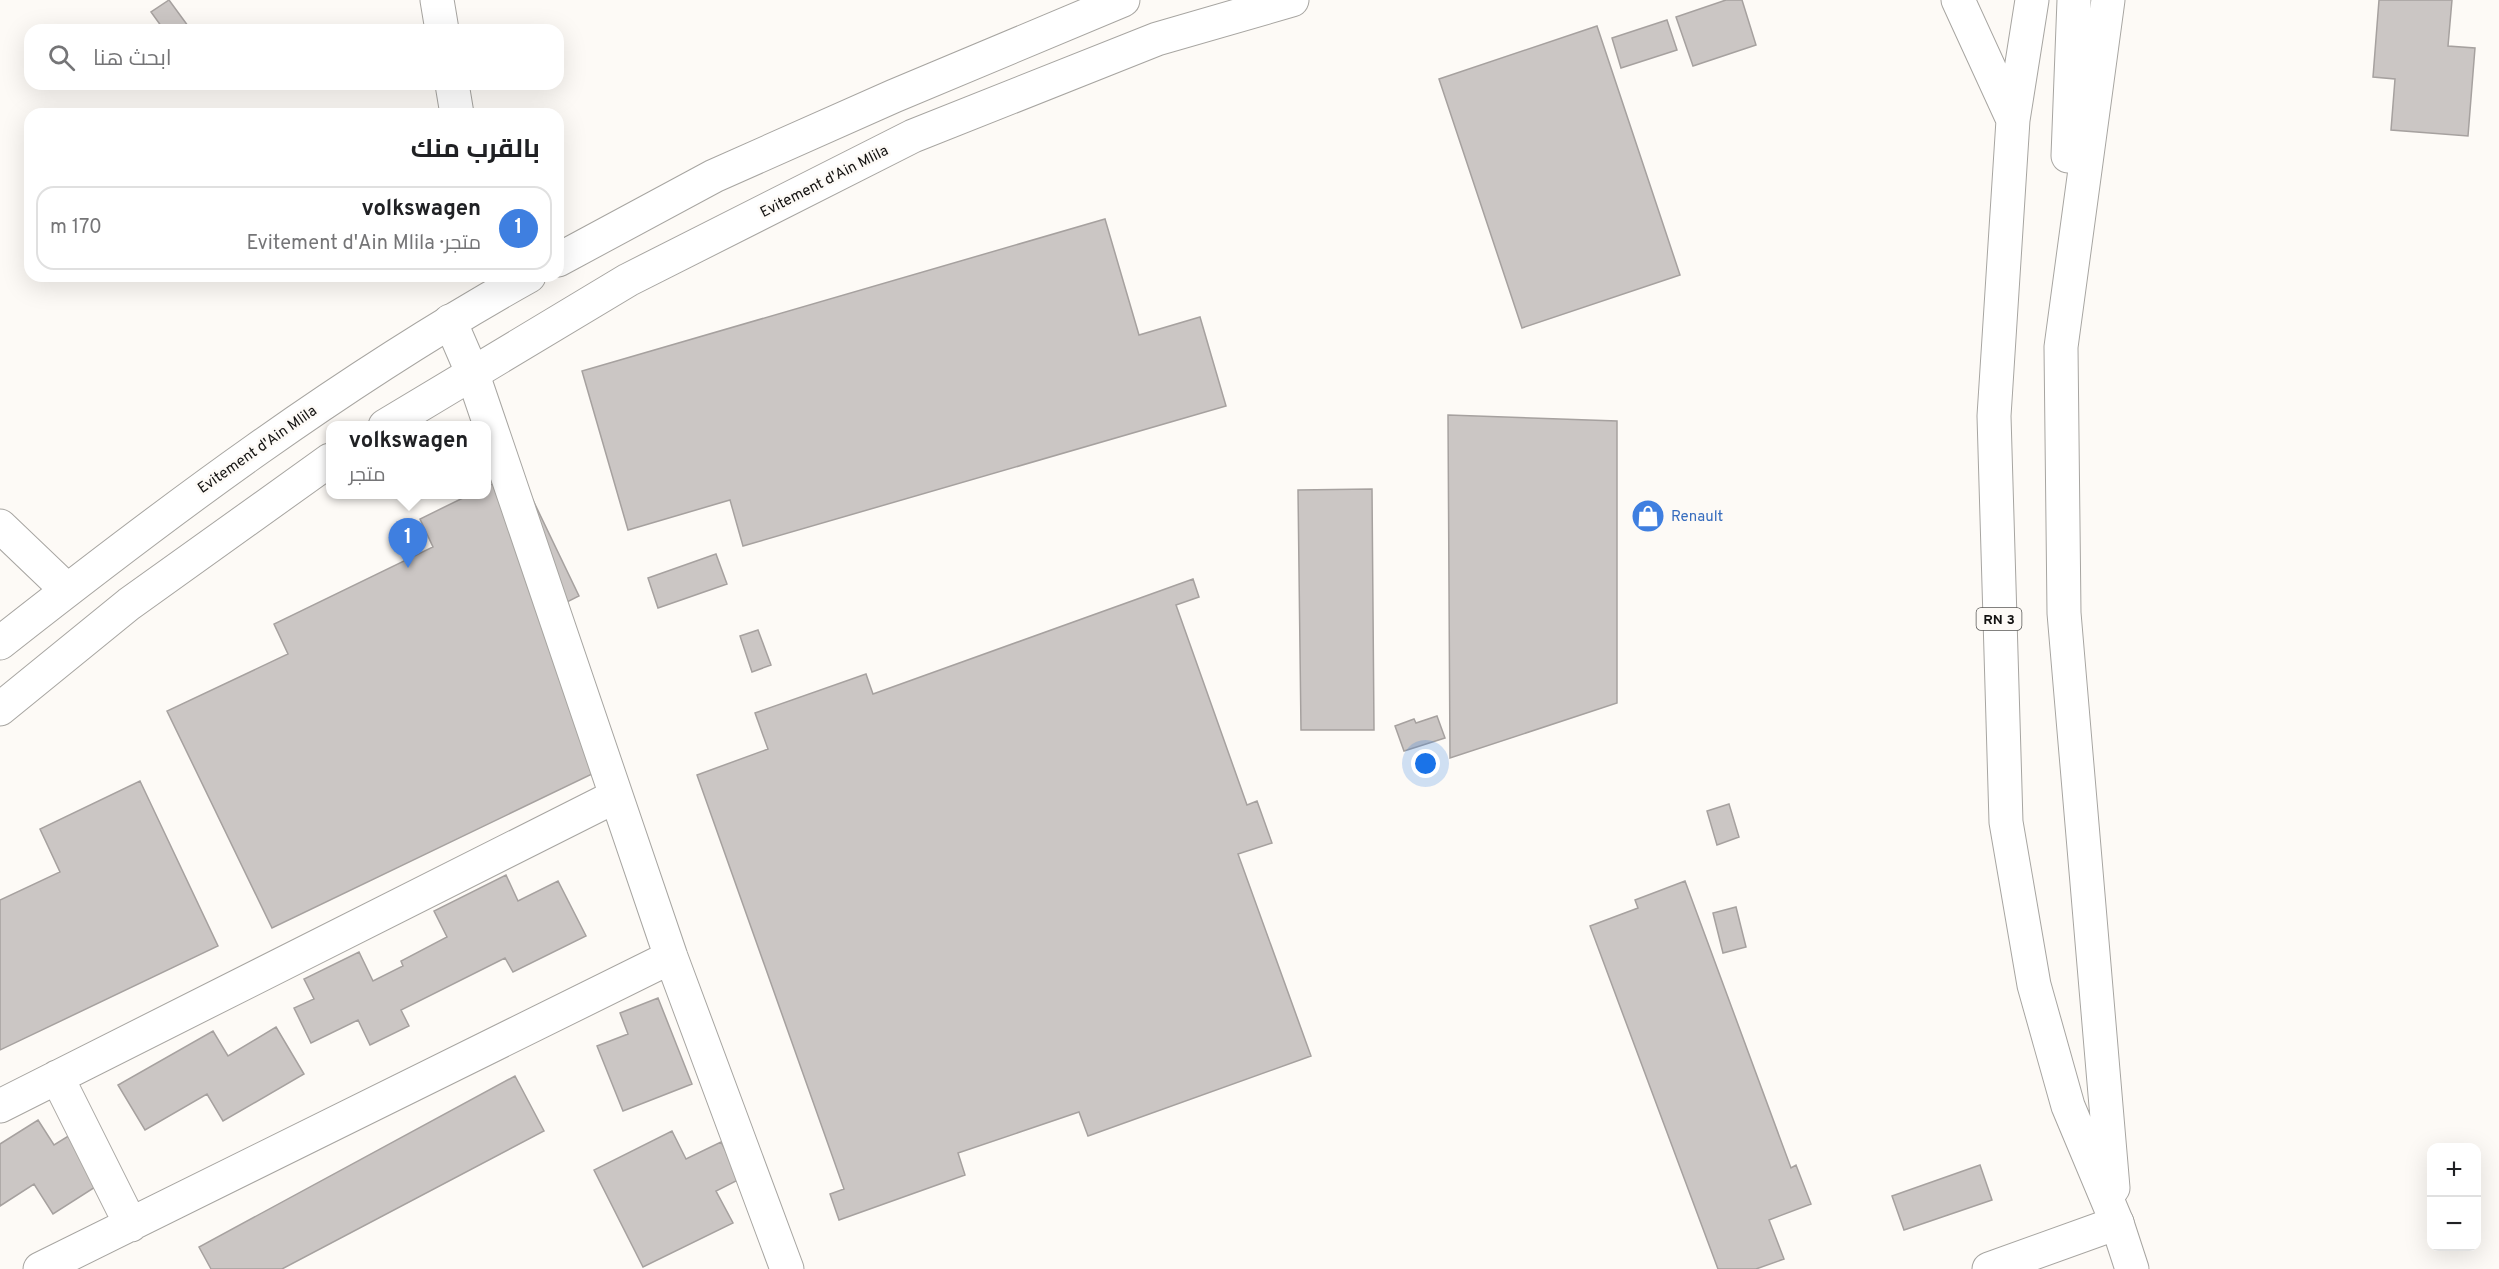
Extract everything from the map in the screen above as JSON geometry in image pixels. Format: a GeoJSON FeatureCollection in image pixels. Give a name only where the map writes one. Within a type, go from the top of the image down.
{"type":"FeatureCollection","features":[{"type":"Feature","properties":{"kind":"main road"},"geometry":{"type":"LineString","coordinates":[[437,0],[441,24]]}},
{"type":"Feature","properties":{"kind":"main road"},"geometry":{"type":"LineString","coordinates":[[564,257],[714,176],[894,96],[1124,0]]}},
{"type":"Feature","properties":{"kind":"main road","name":"Evitement d'Ain Mlila"},"geometry":{"type":"LineString","coordinates":[[393,421],[628,280],[913,136],[1157,39],[1292,0]]}},
{"type":"Feature","properties":{"kind":"main road"},"geometry":{"type":"LineString","coordinates":[[1958,0],[2013,120]]}},
{"type":"Feature","properties":{"kind":"main road","name":"RN 3"},"geometry":{"type":"LineString","coordinates":[[2031,0],[2013,120],[1994,416],[2006,822],[2034,985],[2068,1106],[2117,1223],[2132,1269]]}},
{"type":"Feature","properties":{"kind":"main road"},"geometry":{"type":"LineString","coordinates":[[2061,347],[2074,0]]}},
{"type":"Feature","properties":{"kind":"main road","name":"RN 3"},"geometry":{"type":"LineString","coordinates":[[2108,0],[2061,347],[2064,614],[2117,1223]]}},
{"type":"Feature","properties":{"kind":"main road"},"geometry":{"type":"LineString","coordinates":[[453,90],[456,108]]}},
{"type":"Feature","properties":{"kind":"main road","name":"Evitement d'Ain Mlila"},"geometry":{"type":"LineString","coordinates":[[0,643],[282,429],[450,321],[487,287],[506,282]]}},
{"type":"Feature","properties":{"kind":"main road"},"geometry":{"type":"LineString","coordinates":[[450,321],[472,372],[489,421]]}},
{"type":"Feature","properties":{"kind":"main road"},"geometry":{"type":"LineString","coordinates":[[491,428],[671,957],[785,1268]]}},
{"type":"Feature","properties":{"kind":"main road"},"geometry":{"type":"LineString","coordinates":[[0,709],[129,604],[326,463]]}},
{"type":"Feature","properties":{"kind":"main road"},"geometry":{"type":"LineString","coordinates":[[0,526],[67,590]]}},
{"type":"Feature","properties":{"kind":"main road"},"geometry":{"type":"LineString","coordinates":[[0,1106],[616,796]]}},
{"type":"Feature","properties":{"kind":"main road"},"geometry":{"type":"LineString","coordinates":[[40,1269],[81,1260],[131,1225],[671,957]]}},
{"type":"Feature","properties":{"kind":"main road"},"geometry":{"type":"LineString","coordinates":[[57,1077],[131,1225]]}},
{"type":"Feature","properties":{"kind":"main road"},"geometry":{"type":"LineString","coordinates":[[1989,1269],[2117,1223]]}},
{"type":"Feature","properties":{"kind":"building"},"geometry":{"type":"Polygon","coordinates":[[[169,0],[187,24],[160,24],[151,12],[169,0]]]}},
{"type":"Feature","properties":{"kind":"building"},"geometry":{"type":"Polygon","coordinates":[[[1726,0],[1742,0],[1756,45],[1693,66],[1676,17],[1726,0]]]}},
{"type":"Feature","properties":{"kind":"building"},"geometry":{"type":"Polygon","coordinates":[[[2379,0],[2452,0],[2448,46],[2475,48],[2468,136],[2391,130],[2395,79],[2373,77],[2379,0]]]}},
{"type":"Feature","properties":{"kind":"building"},"geometry":{"type":"Polygon","coordinates":[[[1667,20],[1677,50],[1621,68],[1612,38],[1667,20]]]}},
{"type":"Feature","properties":{"kind":"building"},"geometry":{"type":"Polygon","coordinates":[[[1597,26],[1680,275],[1522,328],[1439,79],[1597,26]]]}},
{"type":"Feature","properties":{"kind":"building"},"geometry":{"type":"Polygon","coordinates":[[[1105,219],[1139,335],[1200,317],[1226,406],[743,546],[730,500],[628,530],[582,371],[1105,219]]]}},
{"type":"Feature","properties":{"kind":"building"},"geometry":{"type":"Polygon","coordinates":[[[1448,415],[1617,421],[1617,703],[1450,758],[1448,415]]]}},
{"type":"Feature","properties":{"kind":"building"},"geometry":{"type":"Polygon","coordinates":[[[519,471],[579,596],[547,612],[619,761],[272,928],[167,711],[288,654],[274,624],[433,547],[420,519],[461,499],[491,499],[491,485],[519,471]]]}},
{"type":"Feature","properties":{"kind":"building"},"geometry":{"type":"Polygon","coordinates":[[[1372,489],[1374,730],[1301,730],[1298,490],[1372,489]]]}},
{"type":"Feature","properties":{"kind":"building"},"geometry":{"type":"Polygon","coordinates":[[[716,554],[727,584],[658,608],[648,578],[716,554]]]}},
{"type":"Feature","properties":{"kind":"building"},"geometry":{"type":"Polygon","coordinates":[[[1193,579],[1199,597],[1176,605],[1247,805],[1257,801],[1272,843],[1238,854],[1311,1056],[1088,1136],[1079,1112],[958,1153],[965,1175],[839,1220],[830,1194],[844,1189],[697,775],[768,749],[755,713],[866,674],[873,694],[1193,579]]]}},
{"type":"Feature","properties":{"kind":"building"},"geometry":{"type":"Polygon","coordinates":[[[758,630],[771,665],[752,672],[740,636],[758,630]]]}},
{"type":"Feature","properties":{"kind":"building"},"geometry":{"type":"Polygon","coordinates":[[[1437,716],[1445,738],[1404,751],[1395,726],[1414,719],[1416,723],[1437,716]]]}},
{"type":"Feature","properties":{"kind":"building"},"geometry":{"type":"Polygon","coordinates":[[[140,781],[218,946],[0,1050],[0,900],[60,872],[40,829],[140,781]]]}},
{"type":"Feature","properties":{"kind":"building"},"geometry":{"type":"Polygon","coordinates":[[[1729,804],[1739,837],[1717,845],[1707,811],[1729,804]]]}},
{"type":"Feature","properties":{"kind":"building"},"geometry":{"type":"Polygon","coordinates":[[[506,875],[518,901],[558,881],[586,936],[513,972],[505,958],[401,1010],[409,1026],[370,1045],[358,1020],[311,1043],[294,1008],[314,999],[304,979],[359,952],[373,981],[403,966],[401,961],[447,937],[434,911],[506,875]]]}},
{"type":"Feature","properties":{"kind":"building"},"geometry":{"type":"Polygon","coordinates":[[[1685,881],[1791,1168],[1796,1165],[1811,1204],[1769,1220],[1784,1259],[1756,1269],[1718,1269],[1590,926],[1638,908],[1635,900],[1685,881]]]}},
{"type":"Feature","properties":{"kind":"building"},"geometry":{"type":"Polygon","coordinates":[[[1736,907],[1746,947],[1723,953],[1713,913],[1736,907]]]}},
{"type":"Feature","properties":{"kind":"building"},"geometry":{"type":"Polygon","coordinates":[[[658,998],[692,1084],[623,1111],[597,1046],[628,1034],[620,1013],[658,998]]]}},
{"type":"Feature","properties":{"kind":"building"},"geometry":{"type":"Polygon","coordinates":[[[276,1027],[304,1074],[223,1121],[207,1094],[145,1130],[118,1085],[213,1031],[228,1056],[276,1027]]]}},
{"type":"Feature","properties":{"kind":"building"},"geometry":{"type":"Polygon","coordinates":[[[515,1076],[544,1131],[282,1269],[211,1269],[199,1247],[515,1076]]]}},
{"type":"Feature","properties":{"kind":"building"},"geometry":{"type":"Polygon","coordinates":[[[38,1120],[54,1145],[83,1127],[114,1175],[53,1214],[34,1184],[0,1206],[0,1144],[38,1120]]]}},
{"type":"Feature","properties":{"kind":"building"},"geometry":{"type":"Polygon","coordinates":[[[672,1131],[686,1159],[721,1142],[740,1179],[716,1191],[733,1223],[643,1267],[594,1170],[672,1131]]]}},
{"type":"Feature","properties":{"kind":"building"},"geometry":{"type":"Polygon","coordinates":[[[1980,1165],[1992,1200],[1904,1230],[1892,1196],[1980,1165]]]}},
{"type":"Feature","properties":{"kind":"place","name":"Renault"},"geometry":{"type":"Point","coordinates":[1648,516]}},
{"type":"Feature","properties":{"kind":"place","name":"volkswagen"},"geometry":{"type":"Point","coordinates":[408,568]}}]}
